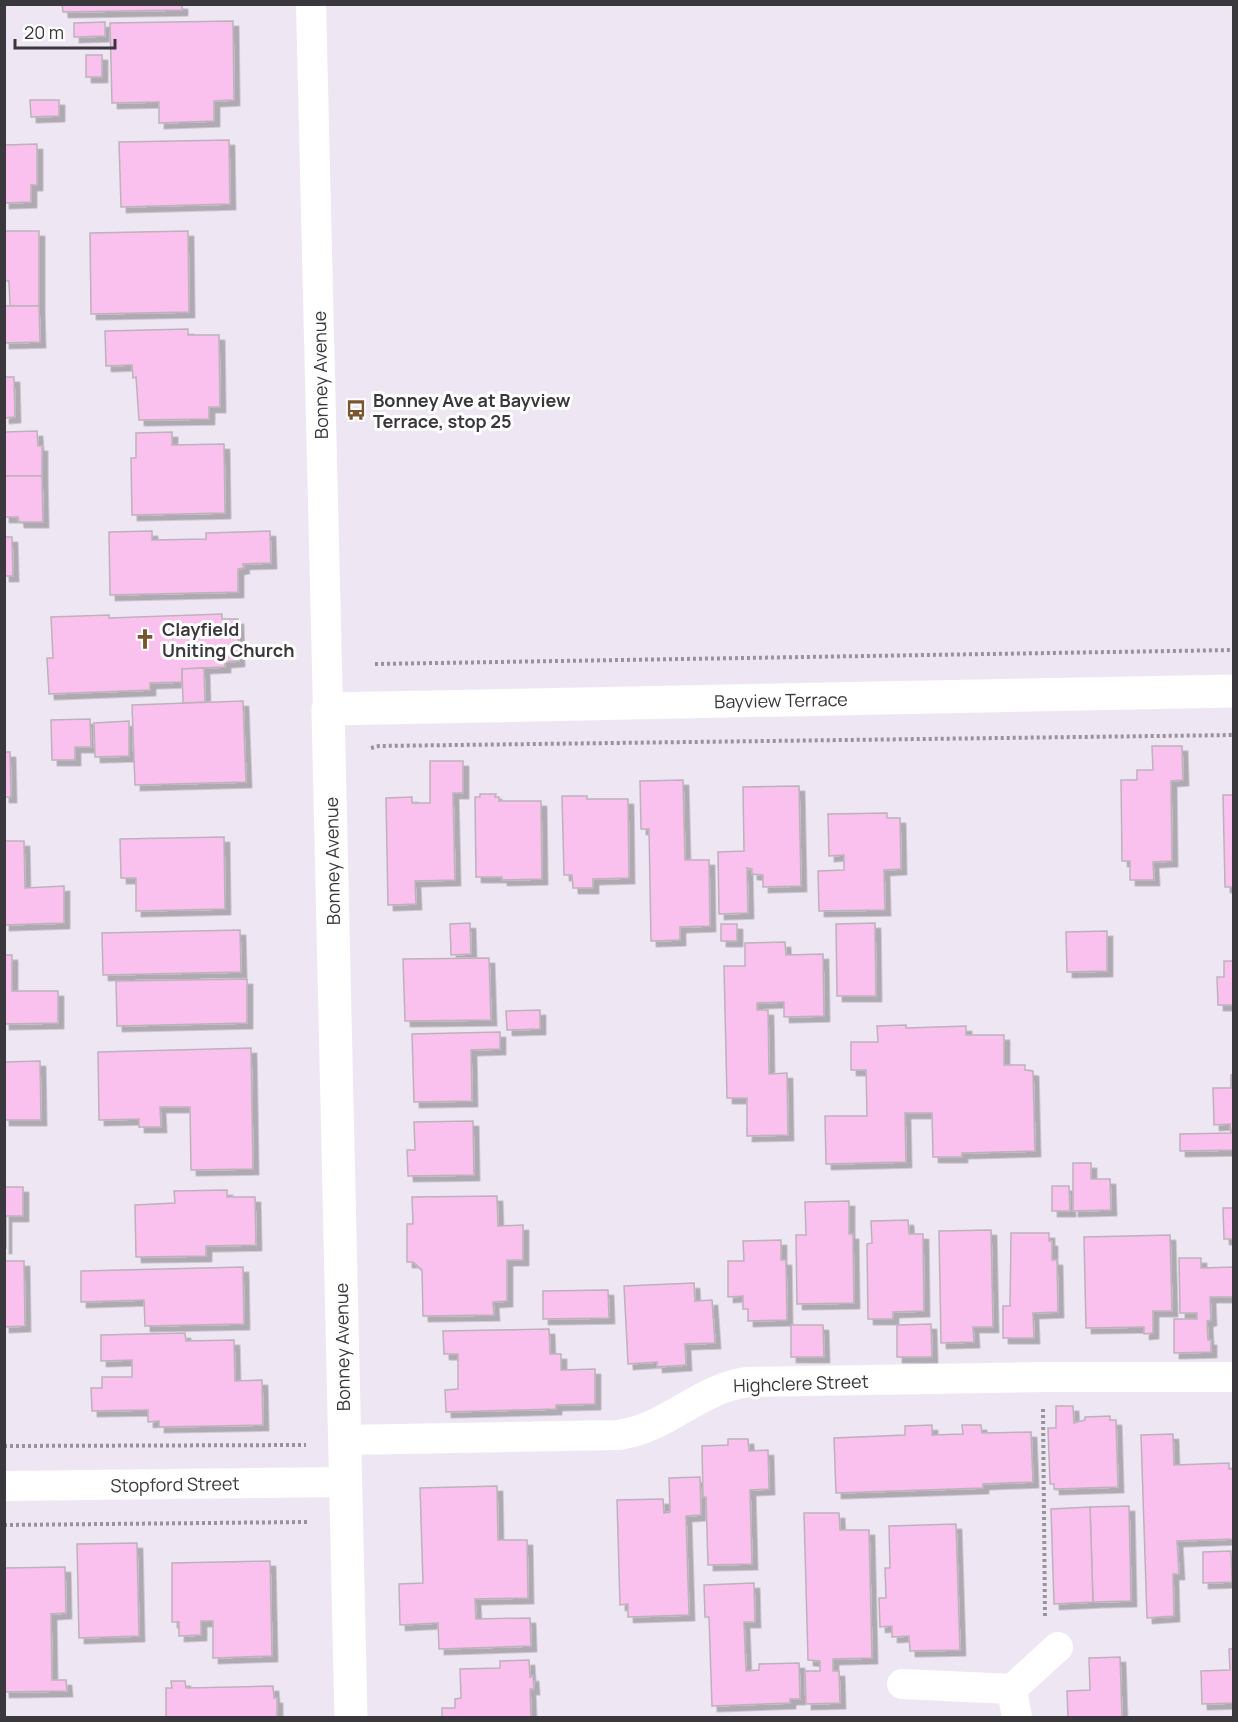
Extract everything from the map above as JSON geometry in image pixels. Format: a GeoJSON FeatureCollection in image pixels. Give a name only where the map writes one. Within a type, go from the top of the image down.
{"type":"FeatureCollection","features":[{"type":"Feature","properties":{"kind":"street","name":"Bonney Avenue"},"geometry":{"type":"LineString","coordinates":[[311,4],[351,1718]]}},
{"type":"Feature","properties":{"kind":"street","name":"Bayview Terrace"},"geometry":{"type":"LineString","coordinates":[[328,709],[1233,691]]}},
{"type":"Feature","properties":{"kind":"street","name":"Highclere Street"},"geometry":{"type":"LineString","coordinates":[[344,1440],[636,1433],[715,1390],[731,1384],[748,1382],[1042,1377],[1233,1377]]}},
{"type":"Feature","properties":{"kind":"street","name":"Stopford Street"},"geometry":{"type":"LineString","coordinates":[[4,1486],[345,1482]]}},
{"type":"Feature","properties":{"kind":"street"},"geometry":{"type":"LineString","coordinates":[[902,1684],[1014,1703],[1058,1647]]}},
{"type":"Feature","properties":{"kind":"path"},"geometry":{"type":"LineString","coordinates":[[375,664],[1233,650]]}},
{"type":"Feature","properties":{"kind":"path"},"geometry":{"type":"LineString","coordinates":[[372,748],[379,746],[1233,735]]}},
{"type":"Feature","properties":{"kind":"path"},"geometry":{"type":"LineString","coordinates":[[1043,1406],[1045,1620]]}},
{"type":"Feature","properties":{"kind":"path"},"geometry":{"type":"LineString","coordinates":[[4,1446],[306,1445]]}},
{"type":"Feature","properties":{"kind":"path"},"geometry":{"type":"LineString","coordinates":[[4,1525],[307,1522]]}},
{"type":"Feature","properties":{"kind":"building"},"geometry":{"type":"Polygon","coordinates":[[[62,4],[182,4],[182,10],[63,12],[62,4]]]}},
{"type":"Feature","properties":{"kind":"building"},"geometry":{"type":"Polygon","coordinates":[[[233,21],[234,100],[214,101],[214,121],[159,123],[159,102],[112,103],[110,23],[233,21]]]}},
{"type":"Feature","properties":{"kind":"building"},"geometry":{"type":"Polygon","coordinates":[[[105,22],[105,36],[74,37],[74,23],[105,22]]]}},
{"type":"Feature","properties":{"kind":"building"},"geometry":{"type":"Polygon","coordinates":[[[86,55],[102,55],[102,77],[86,77],[86,55]]]}},
{"type":"Feature","properties":{"kind":"building"},"geometry":{"type":"Polygon","coordinates":[[[30,100],[59,100],[59,116],[31,117],[30,100]]]}},
{"type":"Feature","properties":{"kind":"building"},"geometry":{"type":"Polygon","coordinates":[[[229,140],[230,204],[121,207],[119,142],[229,140]]]}},
{"type":"Feature","properties":{"kind":"building"},"geometry":{"type":"Polygon","coordinates":[[[37,144],[37,185],[31,185],[31,202],[4,203],[4,145],[37,144]]]}},
{"type":"Feature","properties":{"kind":"building"},"geometry":{"type":"Polygon","coordinates":[[[4,231],[39,231],[39,306],[10,306],[9,281],[4,281],[4,231]]]}},
{"type":"Feature","properties":{"kind":"building"},"geometry":{"type":"Polygon","coordinates":[[[188,231],[189,312],[91,314],[90,233],[188,231]]]}},
{"type":"Feature","properties":{"kind":"building"},"geometry":{"type":"Polygon","coordinates":[[[4,306],[39,306],[40,342],[4,343],[4,306]]]}},
{"type":"Feature","properties":{"kind":"building"},"geometry":{"type":"Polygon","coordinates":[[[188,329],[188,335],[219,335],[220,407],[209,407],[209,419],[139,420],[136,377],[133,378],[132,365],[106,366],[105,331],[188,329]]]}},
{"type":"Feature","properties":{"kind":"building"},"geometry":{"type":"Polygon","coordinates":[[[4,377],[14,377],[15,417],[4,418],[4,377]]]}},
{"type":"Feature","properties":{"kind":"building"},"geometry":{"type":"Polygon","coordinates":[[[37,431],[38,446],[42,446],[42,476],[4,476],[4,432],[37,431]]]}},
{"type":"Feature","properties":{"kind":"building"},"geometry":{"type":"Polygon","coordinates":[[[172,432],[172,445],[224,444],[225,513],[132,515],[131,458],[136,458],[136,433],[172,432]]]}},
{"type":"Feature","properties":{"kind":"building"},"geometry":{"type":"Polygon","coordinates":[[[4,476],[42,476],[43,522],[19,522],[18,517],[4,517],[4,476]]]}},
{"type":"Feature","properties":{"kind":"building"},"geometry":{"type":"Polygon","coordinates":[[[152,531],[152,540],[206,539],[206,533],[270,531],[271,563],[243,564],[244,568],[238,569],[238,592],[110,595],[109,532],[152,531]]]}},
{"type":"Feature","properties":{"kind":"building"},"geometry":{"type":"Polygon","coordinates":[[[4,537],[12,537],[13,576],[4,576],[4,537]]]}},
{"type":"Feature","properties":{"kind":"building","name":"Clayfield Uniting Church"},"geometry":{"type":"Polygon","coordinates":[[[222,614],[222,619],[238,619],[239,661],[225,662],[225,667],[182,669],[182,682],[150,683],[150,690],[49,694],[47,658],[53,658],[51,617],[109,615],[109,618],[222,614]]]}},
{"type":"Feature","properties":{"kind":"building"},"geometry":{"type":"Polygon","coordinates":[[[204,668],[205,702],[183,703],[182,669],[204,668]]]}},
{"type":"Feature","properties":{"kind":"building"},"geometry":{"type":"Polygon","coordinates":[[[243,701],[246,782],[135,785],[132,705],[243,701]]]}},
{"type":"Feature","properties":{"kind":"building"},"geometry":{"type":"Polygon","coordinates":[[[90,719],[91,747],[75,747],[75,760],[52,760],[51,720],[90,719]]]}},
{"type":"Feature","properties":{"kind":"building"},"geometry":{"type":"Polygon","coordinates":[[[129,721],[129,756],[95,757],[94,723],[129,721]]]}},
{"type":"Feature","properties":{"kind":"building"},"geometry":{"type":"Polygon","coordinates":[[[1152,746],[1182,746],[1183,780],[1171,781],[1172,861],[1153,862],[1154,880],[1130,880],[1130,861],[1122,861],[1121,780],[1137,780],[1137,770],[1153,770],[1152,746]]]}},
{"type":"Feature","properties":{"kind":"building"},"geometry":{"type":"Polygon","coordinates":[[[4,752],[10,752],[11,797],[4,797],[4,752]]]}},
{"type":"Feature","properties":{"kind":"building"},"geometry":{"type":"Polygon","coordinates":[[[430,761],[463,761],[463,793],[453,793],[455,880],[415,881],[416,904],[388,905],[386,798],[412,797],[412,803],[430,803],[430,761]]]}},
{"type":"Feature","properties":{"kind":"building"},"geometry":{"type":"Polygon","coordinates":[[[683,780],[685,860],[709,860],[710,926],[680,927],[680,940],[651,941],[649,829],[641,829],[640,781],[683,780]]]}},
{"type":"Feature","properties":{"kind":"building"},"geometry":{"type":"Polygon","coordinates":[[[799,786],[801,886],[763,887],[763,875],[752,874],[752,869],[747,868],[748,913],[719,914],[718,852],[744,851],[743,787],[799,786]]]}},
{"type":"Feature","properties":{"kind":"building"},"geometry":{"type":"Polygon","coordinates":[[[480,794],[496,794],[495,797],[499,797],[499,801],[541,801],[542,879],[502,880],[502,877],[476,877],[475,797],[480,797],[480,794]]]}},
{"type":"Feature","properties":{"kind":"building"},"geometry":{"type":"Polygon","coordinates":[[[1223,795],[1234,795],[1234,887],[1225,887],[1223,795]]]}},
{"type":"Feature","properties":{"kind":"building"},"geometry":{"type":"Polygon","coordinates":[[[562,796],[587,796],[587,799],[628,799],[629,878],[593,879],[593,888],[573,888],[572,875],[564,875],[562,796]]]}},
{"type":"Feature","properties":{"kind":"building"},"geometry":{"type":"Polygon","coordinates":[[[887,813],[887,818],[900,818],[901,869],[884,870],[885,910],[819,911],[818,871],[844,870],[844,855],[829,856],[828,814],[887,813]]]}},
{"type":"Feature","properties":{"kind":"building"},"geometry":{"type":"Polygon","coordinates":[[[224,837],[225,909],[136,911],[136,878],[121,878],[120,839],[224,837]]]}},
{"type":"Feature","properties":{"kind":"building"},"geometry":{"type":"Polygon","coordinates":[[[4,841],[24,841],[25,888],[64,886],[64,923],[4,925],[4,841]]]}},
{"type":"Feature","properties":{"kind":"building"},"geometry":{"type":"Polygon","coordinates":[[[470,923],[471,954],[451,955],[450,924],[470,923]]]}},
{"type":"Feature","properties":{"kind":"building"},"geometry":{"type":"Polygon","coordinates":[[[875,923],[876,996],[837,996],[836,924],[875,923]]]}},
{"type":"Feature","properties":{"kind":"building"},"geometry":{"type":"Polygon","coordinates":[[[721,924],[737,924],[737,941],[721,941],[721,924]]]}},
{"type":"Feature","properties":{"kind":"building"},"geometry":{"type":"Polygon","coordinates":[[[240,930],[241,972],[103,975],[102,933],[240,930]]]}},
{"type":"Feature","properties":{"kind":"building"},"geometry":{"type":"Polygon","coordinates":[[[1107,931],[1107,971],[1067,972],[1066,932],[1107,931]]]}},
{"type":"Feature","properties":{"kind":"building"},"geometry":{"type":"Polygon","coordinates":[[[785,942],[786,955],[823,954],[824,1016],[784,1017],[784,1002],[757,1003],[757,1010],[768,1010],[769,1074],[787,1073],[788,1135],[747,1136],[747,1098],[727,1098],[724,966],[745,966],[745,943],[785,942]]]}},
{"type":"Feature","properties":{"kind":"building"},"geometry":{"type":"Polygon","coordinates":[[[4,955],[12,955],[12,991],[58,991],[58,1023],[4,1024],[4,955]]]}},
{"type":"Feature","properties":{"kind":"building"},"geometry":{"type":"Polygon","coordinates":[[[489,958],[491,1020],[405,1021],[403,959],[489,958]]]}},
{"type":"Feature","properties":{"kind":"building"},"geometry":{"type":"Polygon","coordinates":[[[1224,961],[1234,961],[1234,1005],[1218,1005],[1217,977],[1224,977],[1224,961]]]}},
{"type":"Feature","properties":{"kind":"building"},"geometry":{"type":"Polygon","coordinates":[[[247,979],[247,1023],[117,1026],[116,981],[247,979]]]}},
{"type":"Feature","properties":{"kind":"building"},"geometry":{"type":"Polygon","coordinates":[[[540,1010],[540,1029],[507,1030],[506,1011],[540,1010]]]}},
{"type":"Feature","properties":{"kind":"building"},"geometry":{"type":"Polygon","coordinates":[[[906,1025],[906,1028],[966,1026],[966,1035],[1004,1035],[1004,1065],[1025,1065],[1025,1070],[1033,1071],[1035,1151],[962,1153],[962,1157],[933,1157],[932,1113],[905,1113],[906,1162],[826,1164],[825,1116],[867,1116],[866,1070],[851,1070],[851,1042],[878,1042],[877,1026],[906,1025]]]}},
{"type":"Feature","properties":{"kind":"building"},"geometry":{"type":"Polygon","coordinates":[[[500,1032],[500,1049],[471,1050],[472,1101],[414,1102],[412,1034],[500,1032]]]}},
{"type":"Feature","properties":{"kind":"building"},"geometry":{"type":"Polygon","coordinates":[[[251,1048],[253,1169],[191,1170],[190,1107],[160,1107],[161,1127],[139,1127],[139,1119],[99,1120],[98,1052],[251,1048]]]}},
{"type":"Feature","properties":{"kind":"building"},"geometry":{"type":"Polygon","coordinates":[[[40,1061],[41,1120],[4,1120],[4,1062],[40,1061]]]}},
{"type":"Feature","properties":{"kind":"building"},"geometry":{"type":"Polygon","coordinates":[[[1234,1074],[1234,1150],[1180,1151],[1180,1134],[1231,1133],[1230,1124],[1214,1125],[1213,1088],[1231,1088],[1231,1075],[1234,1074]]]}},
{"type":"Feature","properties":{"kind":"building"},"geometry":{"type":"Polygon","coordinates":[[[473,1121],[474,1175],[408,1176],[407,1150],[415,1150],[414,1122],[473,1121]]]}},
{"type":"Feature","properties":{"kind":"building"},"geometry":{"type":"Polygon","coordinates":[[[1073,1163],[1091,1163],[1091,1179],[1110,1179],[1111,1210],[1073,1211],[1073,1163]]]}},
{"type":"Feature","properties":{"kind":"building"},"geometry":{"type":"Polygon","coordinates":[[[1052,1186],[1069,1186],[1070,1211],[1052,1211],[1052,1186]]]}},
{"type":"Feature","properties":{"kind":"building"},"geometry":{"type":"Polygon","coordinates":[[[4,1187],[23,1187],[23,1216],[6,1216],[6,1248],[4,1248],[4,1187]]]}},
{"type":"Feature","properties":{"kind":"building"},"geometry":{"type":"Polygon","coordinates":[[[227,1190],[227,1197],[255,1197],[256,1245],[206,1246],[206,1256],[136,1257],[135,1205],[175,1203],[174,1191],[227,1190]]]}},
{"type":"Feature","properties":{"kind":"building"},"geometry":{"type":"Polygon","coordinates":[[[497,1196],[498,1226],[523,1225],[523,1260],[507,1260],[507,1301],[493,1302],[494,1315],[423,1316],[422,1270],[413,1262],[407,1262],[407,1224],[413,1224],[412,1197],[497,1196]]]}},
{"type":"Feature","properties":{"kind":"building"},"geometry":{"type":"Polygon","coordinates":[[[849,1201],[849,1234],[853,1234],[854,1303],[797,1304],[796,1235],[806,1235],[805,1202],[849,1201]]]}},
{"type":"Feature","properties":{"kind":"building"},"geometry":{"type":"Polygon","coordinates":[[[1223,1208],[1234,1208],[1234,1239],[1224,1239],[1223,1208]]]}},
{"type":"Feature","properties":{"kind":"building"},"geometry":{"type":"Polygon","coordinates":[[[908,1220],[909,1234],[923,1234],[924,1311],[893,1312],[893,1319],[868,1319],[867,1244],[872,1243],[871,1221],[908,1220]]]}},
{"type":"Feature","properties":{"kind":"building"},"geometry":{"type":"Polygon","coordinates":[[[991,1230],[993,1327],[973,1327],[974,1342],[941,1343],[939,1231],[991,1230]]]}},
{"type":"Feature","properties":{"kind":"building"},"geometry":{"type":"Polygon","coordinates":[[[1011,1233],[1049,1233],[1049,1241],[1052,1241],[1052,1260],[1057,1260],[1058,1312],[1033,1313],[1034,1338],[1003,1338],[1003,1306],[1010,1306],[1011,1233]]]}},
{"type":"Feature","properties":{"kind":"building"},"geometry":{"type":"Polygon","coordinates":[[[1170,1235],[1172,1311],[1153,1311],[1153,1333],[1144,1334],[1144,1327],[1086,1328],[1084,1237],[1170,1235]]]}},
{"type":"Feature","properties":{"kind":"building"},"geometry":{"type":"Polygon","coordinates":[[[781,1240],[781,1260],[786,1260],[787,1320],[748,1321],[748,1309],[743,1309],[743,1296],[728,1297],[728,1261],[744,1261],[743,1241],[781,1240]]]}},
{"type":"Feature","properties":{"kind":"building"},"geometry":{"type":"Polygon","coordinates":[[[1179,1258],[1201,1258],[1201,1268],[1234,1267],[1234,1297],[1210,1297],[1211,1320],[1207,1321],[1211,1352],[1174,1353],[1174,1319],[1197,1319],[1197,1313],[1180,1313],[1179,1258]]]}},
{"type":"Feature","properties":{"kind":"building"},"geometry":{"type":"Polygon","coordinates":[[[4,1261],[24,1261],[25,1326],[4,1327],[4,1261]]]}},
{"type":"Feature","properties":{"kind":"building"},"geometry":{"type":"Polygon","coordinates":[[[243,1267],[244,1324],[145,1326],[144,1300],[81,1302],[81,1271],[243,1267]]]}},
{"type":"Feature","properties":{"kind":"building"},"geometry":{"type":"Polygon","coordinates":[[[694,1283],[695,1301],[712,1300],[715,1343],[685,1344],[686,1365],[657,1367],[657,1362],[628,1364],[624,1286],[694,1283]]]}},
{"type":"Feature","properties":{"kind":"building"},"geometry":{"type":"Polygon","coordinates":[[[608,1290],[609,1318],[543,1319],[543,1291],[608,1290]]]}},
{"type":"Feature","properties":{"kind":"building"},"geometry":{"type":"Polygon","coordinates":[[[931,1324],[932,1357],[897,1357],[897,1325],[931,1324]]]}},
{"type":"Feature","properties":{"kind":"building"},"geometry":{"type":"Polygon","coordinates":[[[791,1325],[823,1325],[824,1357],[791,1357],[791,1325]]]}},
{"type":"Feature","properties":{"kind":"building"},"geometry":{"type":"Polygon","coordinates":[[[549,1329],[550,1354],[561,1354],[561,1370],[595,1369],[595,1404],[556,1405],[556,1409],[446,1412],[445,1390],[458,1389],[458,1354],[444,1354],[443,1331],[549,1329]]]}},
{"type":"Feature","properties":{"kind":"building"},"geometry":{"type":"Polygon","coordinates":[[[185,1333],[186,1341],[234,1340],[235,1381],[262,1380],[263,1425],[159,1427],[159,1421],[148,1422],[148,1410],[92,1411],[91,1388],[102,1388],[102,1377],[132,1377],[132,1360],[101,1361],[101,1335],[185,1333]]]}},
{"type":"Feature","properties":{"kind":"building"},"geometry":{"type":"Polygon","coordinates":[[[1056,1406],[1073,1406],[1074,1423],[1085,1420],[1085,1417],[1110,1416],[1110,1420],[1116,1420],[1118,1487],[1054,1489],[1054,1484],[1050,1484],[1048,1428],[1056,1428],[1056,1406]]]}},
{"type":"Feature","properties":{"kind":"building"},"geometry":{"type":"Polygon","coordinates":[[[932,1425],[932,1435],[963,1434],[962,1425],[981,1425],[982,1433],[1031,1432],[1033,1482],[983,1484],[983,1488],[836,1493],[834,1438],[905,1435],[905,1426],[932,1425]]]}},
{"type":"Feature","properties":{"kind":"building"},"geometry":{"type":"Polygon","coordinates":[[[1173,1434],[1174,1465],[1229,1463],[1229,1469],[1234,1469],[1234,1539],[1177,1541],[1179,1574],[1173,1574],[1174,1616],[1147,1618],[1141,1435],[1173,1434]]]}},
{"type":"Feature","properties":{"kind":"building"},"geometry":{"type":"Polygon","coordinates":[[[728,1439],[748,1439],[749,1451],[768,1450],[769,1489],[750,1490],[752,1564],[708,1565],[702,1446],[728,1445],[728,1439]]]}},
{"type":"Feature","properties":{"kind":"building"},"geometry":{"type":"Polygon","coordinates":[[[700,1477],[701,1515],[686,1516],[689,1615],[628,1617],[628,1604],[620,1605],[617,1500],[663,1499],[664,1513],[670,1512],[669,1478],[700,1477]]]}},
{"type":"Feature","properties":{"kind":"building"},"geometry":{"type":"Polygon","coordinates":[[[497,1486],[498,1540],[527,1540],[528,1598],[475,1599],[476,1619],[530,1618],[531,1646],[439,1649],[438,1623],[400,1625],[399,1584],[423,1583],[420,1488],[497,1486]]]}},
{"type":"Feature","properties":{"kind":"building"},"geometry":{"type":"Polygon","coordinates":[[[1129,1506],[1131,1601],[1093,1602],[1090,1507],[1129,1506]]]}},
{"type":"Feature","properties":{"kind":"building"},"geometry":{"type":"Polygon","coordinates":[[[1090,1507],[1093,1602],[1054,1604],[1051,1509],[1090,1507]]]}},
{"type":"Feature","properties":{"kind":"building"},"geometry":{"type":"Polygon","coordinates":[[[804,1513],[839,1513],[840,1530],[869,1530],[872,1658],[833,1659],[833,1671],[839,1671],[840,1703],[806,1704],[805,1671],[820,1671],[820,1661],[808,1660],[804,1513]]]}},
{"type":"Feature","properties":{"kind":"building"},"geometry":{"type":"Polygon","coordinates":[[[956,1524],[960,1650],[910,1651],[909,1636],[892,1637],[892,1626],[880,1627],[879,1598],[886,1598],[885,1568],[890,1568],[889,1526],[956,1524]]]}},
{"type":"Feature","properties":{"kind":"building"},"geometry":{"type":"Polygon","coordinates":[[[137,1543],[139,1636],[79,1638],[77,1544],[137,1543]]]}},
{"type":"Feature","properties":{"kind":"building"},"geometry":{"type":"Polygon","coordinates":[[[1231,1551],[1232,1582],[1203,1583],[1203,1552],[1231,1551]]]}},
{"type":"Feature","properties":{"kind":"building"},"geometry":{"type":"Polygon","coordinates":[[[270,1561],[272,1656],[213,1658],[213,1621],[201,1621],[201,1635],[179,1636],[179,1622],[172,1622],[172,1563],[270,1561]]]}},
{"type":"Feature","properties":{"kind":"building"},"geometry":{"type":"Polygon","coordinates":[[[65,1567],[66,1613],[51,1614],[52,1680],[66,1680],[67,1691],[4,1692],[4,1568],[65,1567]]]}},
{"type":"Feature","properties":{"kind":"building"},"geometry":{"type":"Polygon","coordinates":[[[754,1583],[755,1622],[744,1622],[746,1671],[759,1670],[759,1664],[799,1663],[800,1699],[790,1699],[790,1703],[712,1706],[709,1617],[705,1617],[704,1585],[754,1583]]]}},
{"type":"Feature","properties":{"kind":"building"},"geometry":{"type":"Polygon","coordinates":[[[1229,1649],[1234,1649],[1234,1703],[1202,1704],[1201,1671],[1230,1670],[1229,1649]]]}},
{"type":"Feature","properties":{"kind":"building"},"geometry":{"type":"Polygon","coordinates":[[[1120,1657],[1122,1718],[1068,1718],[1067,1691],[1090,1690],[1089,1658],[1120,1657]]]}},
{"type":"Feature","properties":{"kind":"building"},"geometry":{"type":"Polygon","coordinates":[[[529,1660],[530,1677],[533,1676],[534,1689],[530,1689],[531,1717],[550,1718],[442,1718],[442,1708],[455,1708],[455,1699],[461,1698],[460,1669],[500,1668],[500,1661],[529,1660]]]}},
{"type":"Feature","properties":{"kind":"building"},"geometry":{"type":"Polygon","coordinates":[[[171,1681],[185,1681],[186,1688],[273,1686],[274,1698],[277,1698],[277,1718],[166,1718],[166,1688],[172,1688],[171,1681]]]}},
{"type":"Feature","properties":{"kind":"place","name":"Bonney Ave at Bayview Terrace, stop 25"},"geometry":{"type":"Point","coordinates":[356,410]}},
{"type":"Feature","properties":{"kind":"place","name":"Clayfield Uniting Church"},"geometry":{"type":"Point","coordinates":[145,639]}}]}
